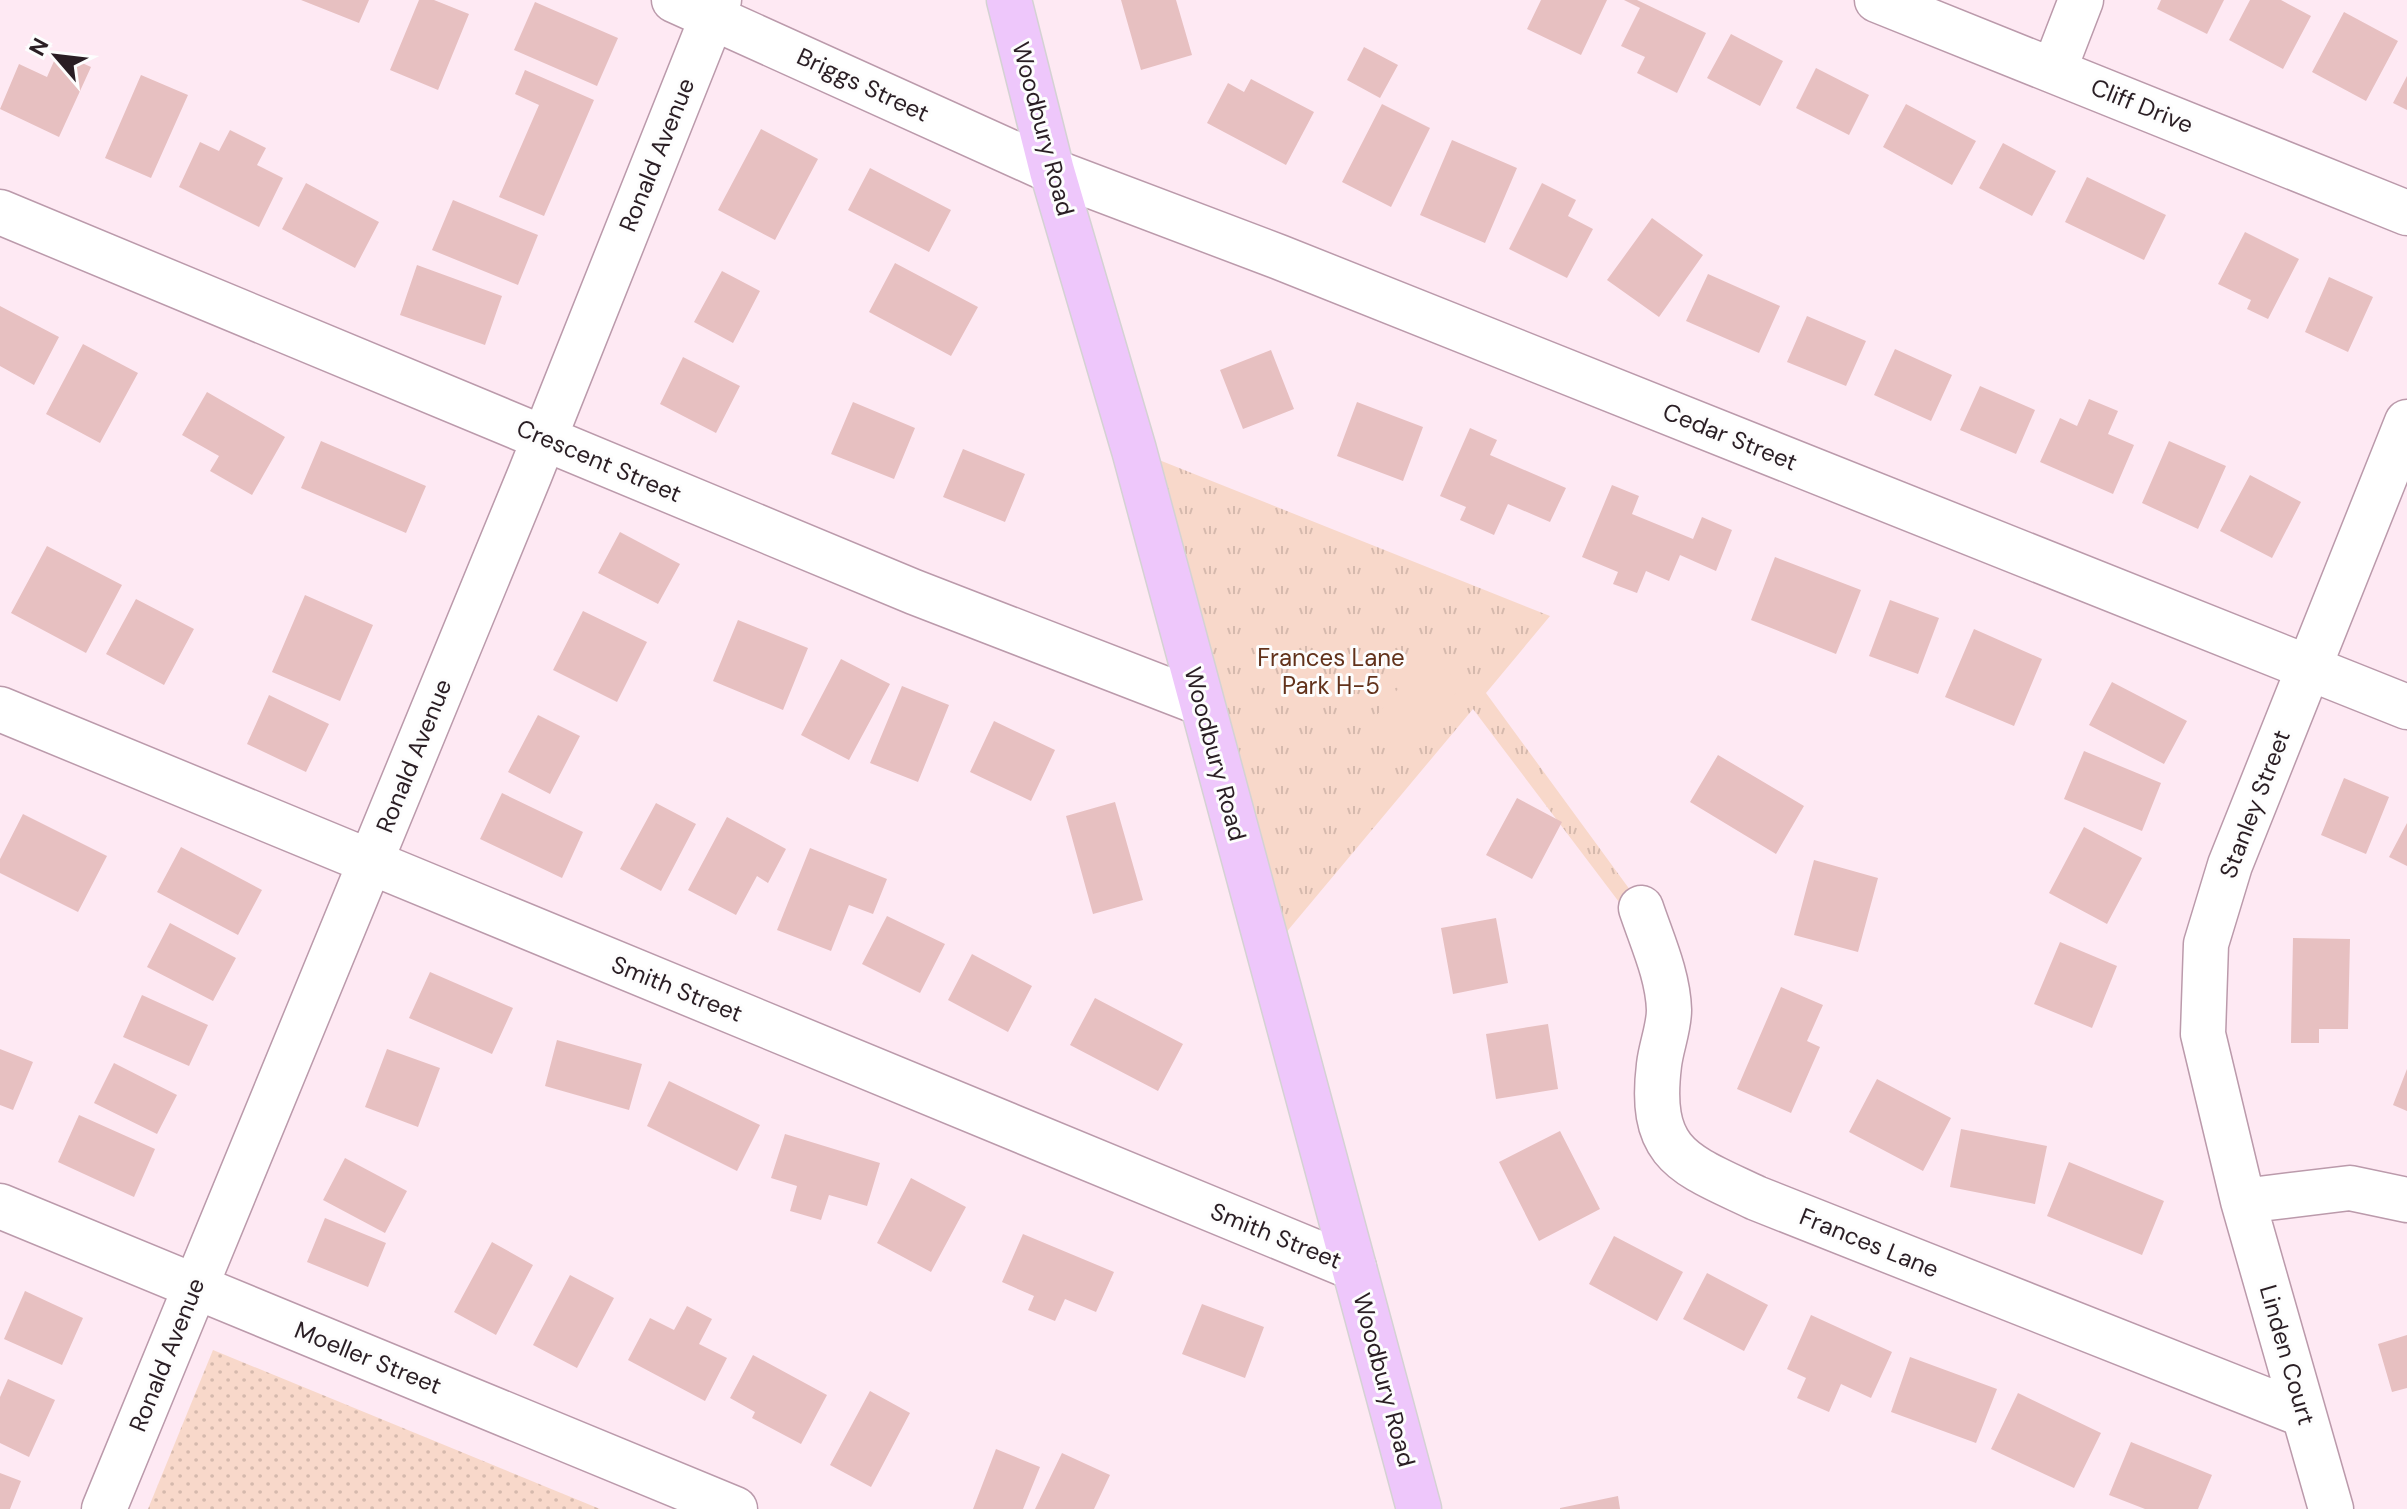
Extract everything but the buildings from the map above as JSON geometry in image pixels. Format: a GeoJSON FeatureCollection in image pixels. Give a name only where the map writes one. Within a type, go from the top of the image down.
{"type":"FeatureCollection","features":[{"type":"Feature","properties":{"kind":"main road","name":"Woodbury Road"},"geometry":{"type":"LineString","coordinates":[[1009,0],[1052,171],[1134,450],[1419,1509]]}},
{"type":"Feature","properties":{"kind":"street","name":"Cliff Drive"},"geometry":{"type":"LineString","coordinates":[[1877,0],[2407,213]]}},
{"type":"Feature","properties":{"kind":"street"},"geometry":{"type":"LineString","coordinates":[[2054,70],[2081,0]]}},
{"type":"Feature","properties":{"kind":"street","name":"Briggs Street"},"geometry":{"type":"LineString","coordinates":[[702,5],[1052,171]]}},
{"type":"Feature","properties":{"kind":"street","name":"Ronald Avenue"},"geometry":{"type":"LineString","coordinates":[[104,1509],[544,437],[702,5]]}},
{"type":"Feature","properties":{"kind":"street","name":"Cedar Street"},"geometry":{"type":"LineString","coordinates":[[1052,171],[1279,257],[2407,707]]}},
{"type":"Feature","properties":{"kind":"street","name":"Crescent Street"},"geometry":{"type":"LineString","coordinates":[[0,212],[914,592],[1201,703]]}},
{"type":"Feature","properties":{"kind":"street","name":"Stanley Street"},"geometry":{"type":"LineString","coordinates":[[2243,1201],[2203,1034],[2206,944],[2230,865],[2407,422]]}},
{"type":"Feature","properties":{"kind":"street","name":"Smith Street"},"geometry":{"type":"LineString","coordinates":[[0,709],[1354,1268]]}},
{"type":"Feature","properties":{"kind":"street","name":"Frances Lane"},"geometry":{"type":"LineString","coordinates":[[1641,908],[1664,975],[1669,1011],[1658,1066],[1658,1120],[1668,1144],[1690,1166],[1771,1204],[2304,1415]]}},
{"type":"Feature","properties":{"kind":"street"},"geometry":{"type":"LineString","coordinates":[[2243,1201],[2350,1188],[2407,1200]]}},
{"type":"Feature","properties":{"kind":"street","name":"Linden Court"},"geometry":{"type":"LineString","coordinates":[[2243,1201],[2331,1509]]}},
{"type":"Feature","properties":{"kind":"street","name":"Moeller Street"},"geometry":{"type":"LineString","coordinates":[[0,1206],[735,1509]]}},
{"type":"Feature","properties":{"kind":"green space","name":"Frances Lane Park H-5"},"geometry":{"type":"Polygon","coordinates":[[[1134,450],[1550,616],[1486,693],[1633,894],[1619,902],[1473,709],[1269,953],[1134,450]]]}},
{"type":"Feature","properties":{"kind":"green space"},"geometry":{"type":"Polygon","coordinates":[[[1426,654],[1463,685],[1406,755],[1369,725],[1426,654]]]}},
{"type":"Feature","properties":{"kind":"green space"},"geometry":{"type":"Polygon","coordinates":[[[213,1350],[600,1509],[148,1509],[213,1350]]]}}]}
